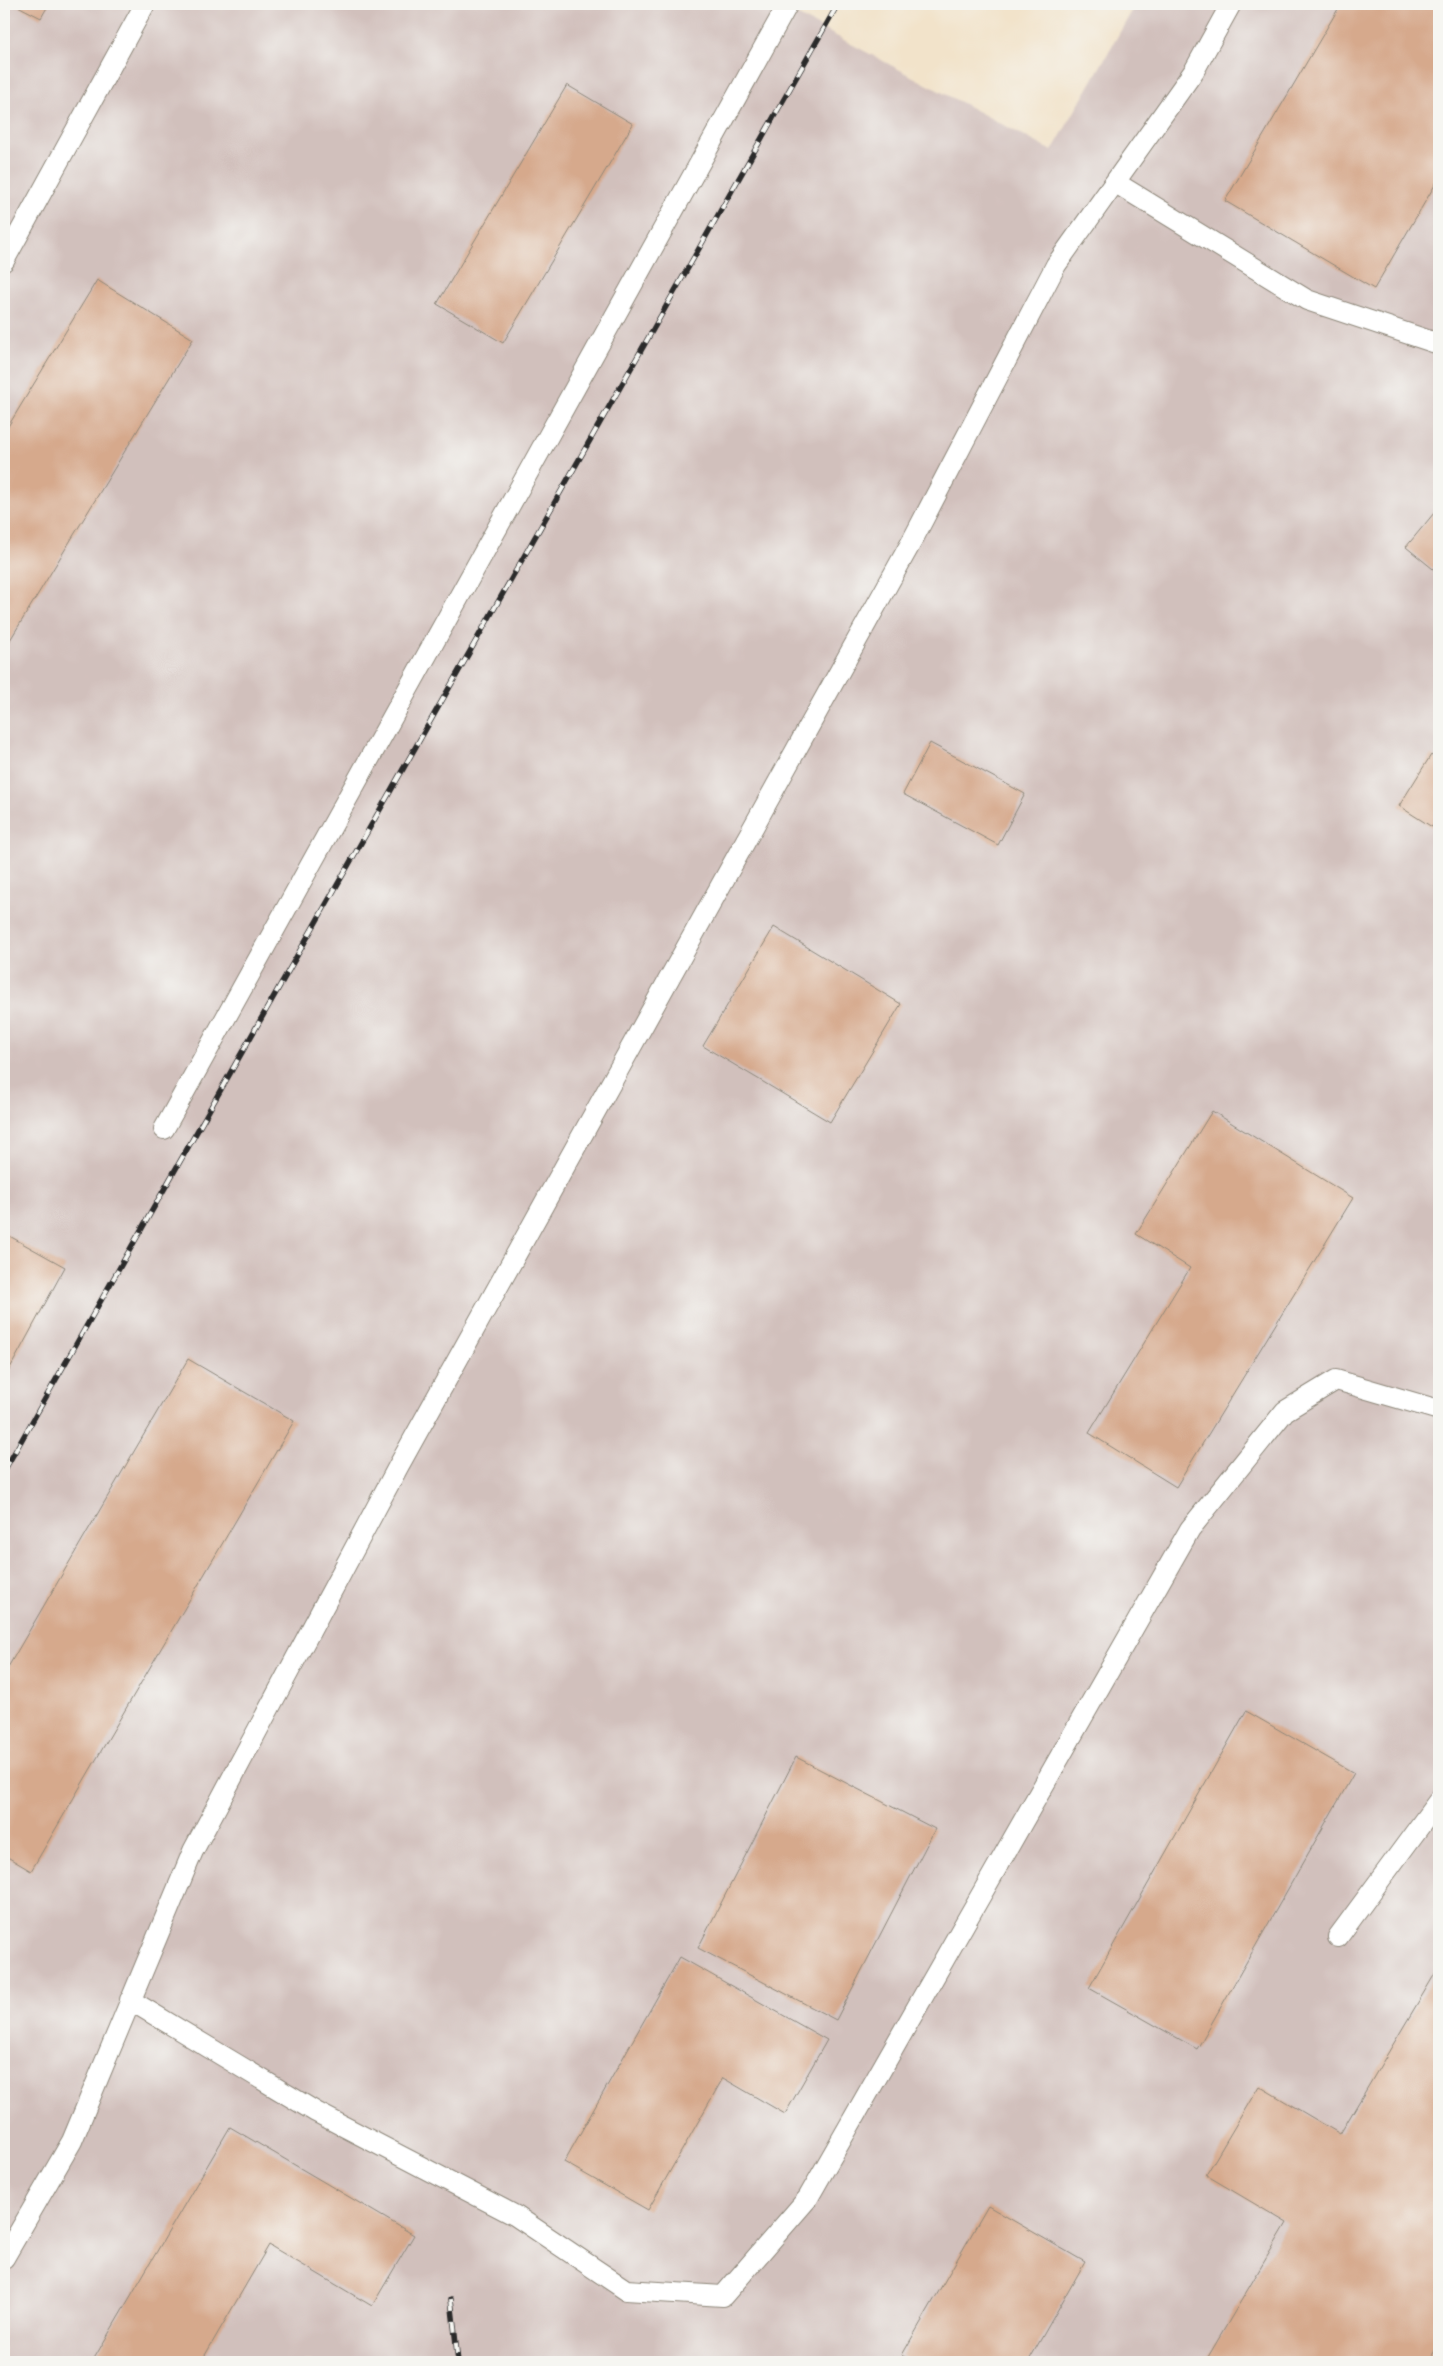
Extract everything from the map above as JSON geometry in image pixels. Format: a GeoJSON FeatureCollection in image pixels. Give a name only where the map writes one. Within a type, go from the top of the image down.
{"type":"FeatureCollection","features":[{"type":"Feature","properties":{"kind":"lane"},"geometry":{"type":"LineString","coordinates":[[4,260],[146,4]]}},
{"type":"Feature","properties":{"kind":"lane"},"geometry":{"type":"LineString","coordinates":[[164,1129],[788,4]]}},
{"type":"Feature","properties":{"kind":"lane"},"geometry":{"type":"LineString","coordinates":[[4,2258],[72,2141],[193,1851],[393,1475],[912,541],[1056,265],[1194,71],[1231,4]]}},
{"type":"Feature","properties":{"kind":"lane"},"geometry":{"type":"LineString","coordinates":[[1116,183],[1307,300],[1438,343]]}},
{"type":"Feature","properties":{"kind":"lane"},"geometry":{"type":"LineString","coordinates":[[130,2000],[316,2112],[516,2216],[626,2290],[723,2296],[808,2198],[1190,1529],[1284,1411],[1336,1380],[1439,1410]]}},
{"type":"Feature","properties":{"kind":"lane"},"geometry":{"type":"LineString","coordinates":[[1338,1937],[1439,1800]]}},
{"type":"Feature","properties":{"kind":"shaded area"},"geometry":{"type":"Polygon","coordinates":[[[4,4],[776,4],[1052,151],[1136,4],[1439,4],[1439,2362],[4,2362],[4,4]]]}},
{"type":"Feature","properties":{"kind":"building"},"geometry":{"type":"Polygon","coordinates":[[[14,4],[49,4],[41,18],[14,4]]]}},
{"type":"Feature","properties":{"kind":"building"},"geometry":{"type":"Polygon","coordinates":[[[1341,4],[1439,4],[1439,178],[1374,289],[1225,201],[1341,4]]]}},
{"type":"Feature","properties":{"kind":"building"},"geometry":{"type":"Polygon","coordinates":[[[567,85],[633,124],[503,343],[437,304],[567,85]]]}},
{"type":"Feature","properties":{"kind":"building"},"geometry":{"type":"Polygon","coordinates":[[[97,280],[193,339],[7,645],[4,643],[4,433],[97,280]]]}},
{"type":"Feature","properties":{"kind":"building"},"geometry":{"type":"Polygon","coordinates":[[[1439,507],[1439,572],[1438,573],[1406,547],[1439,507]]]}},
{"type":"Feature","properties":{"kind":"building"},"geometry":{"type":"Polygon","coordinates":[[[930,743],[1025,794],[998,845],[903,794],[930,743]]]}},
{"type":"Feature","properties":{"kind":"building"},"geometry":{"type":"Polygon","coordinates":[[[1431,755],[1439,761],[1439,815],[1432,827],[1399,806],[1431,755]]]}},
{"type":"Feature","properties":{"kind":"building"},"geometry":{"type":"Polygon","coordinates":[[[774,927],[901,1004],[830,1122],[703,1046],[774,927]]]}},
{"type":"Feature","properties":{"kind":"building"},"geometry":{"type":"Polygon","coordinates":[[[1212,1111],[1353,1198],[1176,1487],[1089,1433],[1190,1268],[1136,1234],[1212,1111]]]}},
{"type":"Feature","properties":{"kind":"building"},"geometry":{"type":"Polygon","coordinates":[[[4,1233],[65,1267],[9,1370],[4,1367],[4,1233]]]}},
{"type":"Feature","properties":{"kind":"building"},"geometry":{"type":"Polygon","coordinates":[[[188,1359],[294,1421],[31,1871],[4,1855],[4,1674],[188,1359]]]}},
{"type":"Feature","properties":{"kind":"building"},"geometry":{"type":"Polygon","coordinates":[[[1246,1711],[1354,1773],[1197,2049],[1089,1988],[1246,1711]]]}},
{"type":"Feature","properties":{"kind":"building"},"geometry":{"type":"Polygon","coordinates":[[[796,1757],[935,1829],[836,2020],[698,1948],[796,1757]]]}},
{"type":"Feature","properties":{"kind":"building"},"geometry":{"type":"Polygon","coordinates":[[[680,1957],[827,2040],[785,2114],[723,2078],[648,2210],[564,2162],[680,1957]]]}},
{"type":"Feature","properties":{"kind":"building"},"geometry":{"type":"Polygon","coordinates":[[[1439,1967],[1439,2344],[1428,2362],[1205,2362],[1287,2223],[1206,2175],[1259,2086],[1340,2134],[1439,1967]]]}},
{"type":"Feature","properties":{"kind":"building"},"geometry":{"type":"Polygon","coordinates":[[[230,2127],[414,2235],[372,2306],[269,2245],[201,2362],[92,2362],[230,2127]]]}},
{"type":"Feature","properties":{"kind":"building"},"geometry":{"type":"Polygon","coordinates":[[[988,2206],[1085,2262],[1028,2362],[915,2362],[902,2355],[988,2206]]]}},
{"type":"Feature","properties":{"kind":"railway"},"geometry":{"type":"LineString","coordinates":[[4,1471],[838,4]]}},
{"type":"Feature","properties":{"kind":"railway"},"geometry":{"type":"LineString","coordinates":[[451,2299],[458,2362]]}}]}
